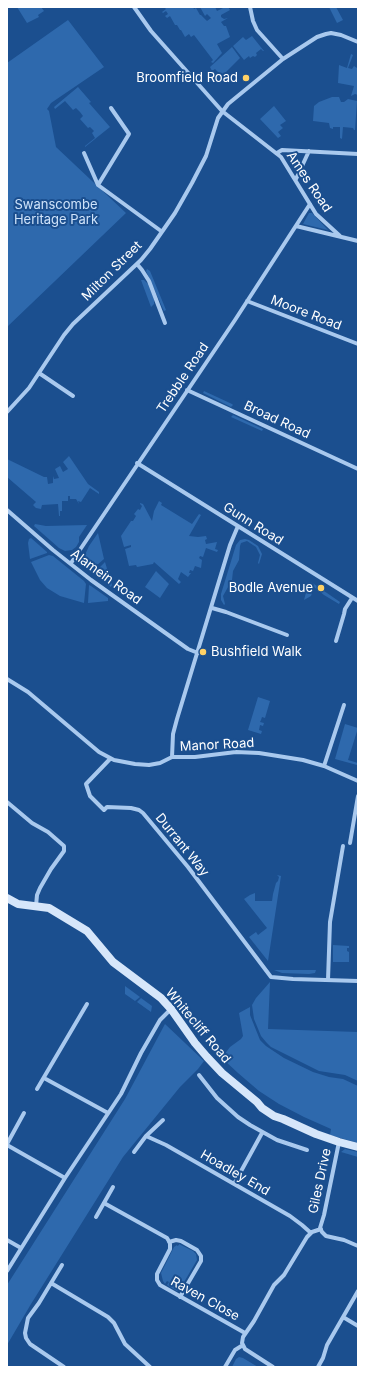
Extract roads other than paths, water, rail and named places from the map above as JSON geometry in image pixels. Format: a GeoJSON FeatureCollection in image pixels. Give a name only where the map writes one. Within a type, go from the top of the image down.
{"type":"FeatureCollection","features":[{"type":"Feature","properties":{"kind":"street","name":"Ames Road"},"geometry":{"type":"LineString","coordinates":[[134,7],[151,31],[222,111],[283,158],[321,220],[340,236]]}},
{"type":"Feature","properties":{"kind":"street"},"geometry":{"type":"LineString","coordinates":[[250,7],[257,30],[283,59]]}},
{"type":"Feature","properties":{"kind":"street"},"geometry":{"type":"LineString","coordinates":[[222,111],[236,97],[283,59],[307,43],[326,34],[337,34],[358,42]]}},
{"type":"Feature","properties":{"kind":"street"},"geometry":{"type":"LineString","coordinates":[[98,185],[129,134],[111,108]]}},
{"type":"Feature","properties":{"kind":"street","name":"Milton Street"},"geometry":{"type":"LineString","coordinates":[[7,412],[24,394],[73,324],[147,253],[175,213],[202,165],[211,142],[217,120],[222,111]]}},
{"type":"Feature","properties":{"kind":"street"},"geometry":{"type":"LineString","coordinates":[[277,153],[280,150],[358,154]]}},
{"type":"Feature","properties":{"kind":"street"},"geometry":{"type":"LineString","coordinates":[[296,179],[309,151]]}},
{"type":"Feature","properties":{"kind":"street"},"geometry":{"type":"LineString","coordinates":[[84,153],[98,185],[161,231]]}},
{"type":"Feature","properties":{"kind":"street","name":"Trebble Road"},"geometry":{"type":"LineString","coordinates":[[71,563],[247,301],[310,204]]}},
{"type":"Feature","properties":{"kind":"street","name":"Ames Road"},"geometry":{"type":"LineString","coordinates":[[296,226],[358,241]]}},
{"type":"Feature","properties":{"kind":"street"},"geometry":{"type":"LineString","coordinates":[[137,264],[149,281],[165,323]]}},
{"type":"Feature","properties":{"kind":"street","name":"Moore Road"},"geometry":{"type":"LineString","coordinates":[[247,301],[358,344]]}},
{"type":"Feature","properties":{"kind":"street"},"geometry":{"type":"LineString","coordinates":[[39,373],[73,396]]}},
{"type":"Feature","properties":{"kind":"street","name":"Broad Road"},"geometry":{"type":"LineString","coordinates":[[187,390],[358,469]]}},
{"type":"Feature","properties":{"kind":"street","name":"Gunn Road"},"geometry":{"type":"LineString","coordinates":[[138,463],[358,601]]}},
{"type":"Feature","properties":{"kind":"street","name":"Alamein Road"},"geometry":{"type":"LineString","coordinates":[[7,510],[53,550],[91,580],[190,650],[198,653]]}},
{"type":"Feature","properties":{"kind":"street"},"geometry":{"type":"LineString","coordinates":[[172,757],[173,732],[230,545],[238,526]]}},
{"type":"Feature","properties":{"kind":"street"},"geometry":{"type":"LineString","coordinates":[[336,641],[345,609],[352,598]]}},
{"type":"Feature","properties":{"kind":"street"},"geometry":{"type":"LineString","coordinates":[[212,608],[230,613],[287,635]]}},
{"type":"Feature","properties":{"kind":"street","name":"Manor Road"},"geometry":{"type":"LineString","coordinates":[[7,679],[28,692],[110,759],[145,765],[158,764],[172,757],[195,757],[222,753],[253,752],[298,759],[324,766],[358,781]]}},
{"type":"Feature","properties":{"kind":"street"},"geometry":{"type":"LineString","coordinates":[[324,766],[344,705]]}},
{"type":"Feature","properties":{"kind":"street","name":"Durrant Way"},"geometry":{"type":"LineString","coordinates":[[110,759],[86,784],[90,796],[104,810],[107,807],[131,808],[139,810],[145,814],[188,867],[271,977],[293,980],[328,980]]}},
{"type":"Feature","properties":{"kind":"street"},"geometry":{"type":"LineString","coordinates":[[350,843],[358,796]]}},
{"type":"Feature","properties":{"kind":"street"},"geometry":{"type":"LineString","coordinates":[[7,802],[32,823],[48,832],[64,846],[64,851],[40,888],[37,895],[36,906]]}},
{"type":"Feature","properties":{"kind":"street"},"geometry":{"type":"LineString","coordinates":[[343,846],[330,926],[328,980],[358,981]]}},
{"type":"Feature","properties":{"kind":"street","name":"Whitecliff Road"},"geometry":{"type":"LineString","coordinates":[[7,898],[18,904],[49,908],[87,931],[113,962],[158,996],[171,1009],[194,1043],[222,1073],[257,1102],[262,1108],[274,1116],[316,1134],[358,1148]]}},
{"type":"Feature","properties":{"kind":"street"},"geometry":{"type":"LineString","coordinates":[[37,1089],[87,1004]]}},
{"type":"Feature","properties":{"kind":"street"},"geometry":{"type":"LineString","coordinates":[[7,1271],[65,1178],[121,1094],[157,1024],[171,1009]]}},
{"type":"Feature","properties":{"kind":"street"},"geometry":{"type":"LineString","coordinates":[[199,1075],[217,1098],[238,1117],[262,1133],[291,1146],[306,1150]]}},
{"type":"Feature","properties":{"kind":"street"},"geometry":{"type":"LineString","coordinates":[[44,1078],[108,1114]]}},
{"type":"Feature","properties":{"kind":"street"},"geometry":{"type":"LineString","coordinates":[[24,1113],[7,1144],[65,1178]]}},
{"type":"Feature","properties":{"kind":"street"},"geometry":{"type":"LineString","coordinates":[[134,1152],[146,1136],[163,1120]]}},
{"type":"Feature","properties":{"kind":"street"},"geometry":{"type":"LineString","coordinates":[[234,1184],[262,1133]]}},
{"type":"Feature","properties":{"kind":"street","name":"Hoadley End"},"geometry":{"type":"LineString","coordinates":[[146,1136],[166,1145],[299,1222],[311,1233]]}},
{"type":"Feature","properties":{"kind":"street","name":"Giles Drive"},"geometry":{"type":"LineString","coordinates":[[339,1142],[320,1229],[326,1236],[344,1240],[358,1246]]}},
{"type":"Feature","properties":{"kind":"street"},"geometry":{"type":"LineString","coordinates":[[96,1217],[113,1187]]}},
{"type":"Feature","properties":{"kind":"street"},"geometry":{"type":"LineString","coordinates":[[104,1203],[166,1236],[169,1242],[176,1240],[181,1241],[198,1251],[201,1256],[201,1261],[180,1296]]}},
{"type":"Feature","properties":{"kind":"street"},"geometry":{"type":"LineString","coordinates":[[273,1367],[248,1351],[243,1345],[242,1340],[274,1285],[283,1277],[306,1239],[311,1233],[320,1229]]}},
{"type":"Feature","properties":{"kind":"street"},"geometry":{"type":"LineString","coordinates":[[7,1240],[21,1248]]}},
{"type":"Feature","properties":{"kind":"street","name":"Raven Close"},"geometry":{"type":"LineString","coordinates":[[169,1242],[170,1248],[158,1271],[157,1279],[160,1285],[245,1333]]}},
{"type":"Feature","properties":{"kind":"street"},"geometry":{"type":"LineString","coordinates":[[62,1265],[29,1316],[25,1334],[30,1344],[64,1367]]}},
{"type":"Feature","properties":{"kind":"street"},"geometry":{"type":"LineString","coordinates":[[51,1283],[108,1317],[116,1326],[123,1342],[150,1367]]}},
{"type":"Feature","properties":{"kind":"street"},"geometry":{"type":"LineString","coordinates":[[318,1367],[324,1358],[326,1345],[358,1291]]}},
{"type":"Feature","properties":{"kind":"street"},"geometry":{"type":"LineString","coordinates":[[343,1317],[358,1326]]}},
{"type":"Feature","properties":{"kind":"street"},"geometry":{"type":"LineString","coordinates":[[225,1367],[235,1350],[243,1345]]}},
{"type":"Feature","properties":{"kind":"place","name":"Broomfield Road"},"geometry":{"type":"Point","coordinates":[246,78]}},
{"type":"Feature","properties":{"kind":"place","name":"Bodle Avenue"},"geometry":{"type":"Point","coordinates":[321,588]}},
{"type":"Feature","properties":{"kind":"place","name":"Bushfield Walk"},"geometry":{"type":"Point","coordinates":[203,652]}},
{"type":"Feature","properties":{"kind":"park label","name":"Swanscombe Heritage Park"},"geometry":{"type":"Point","coordinates":[56,212]}}]}
